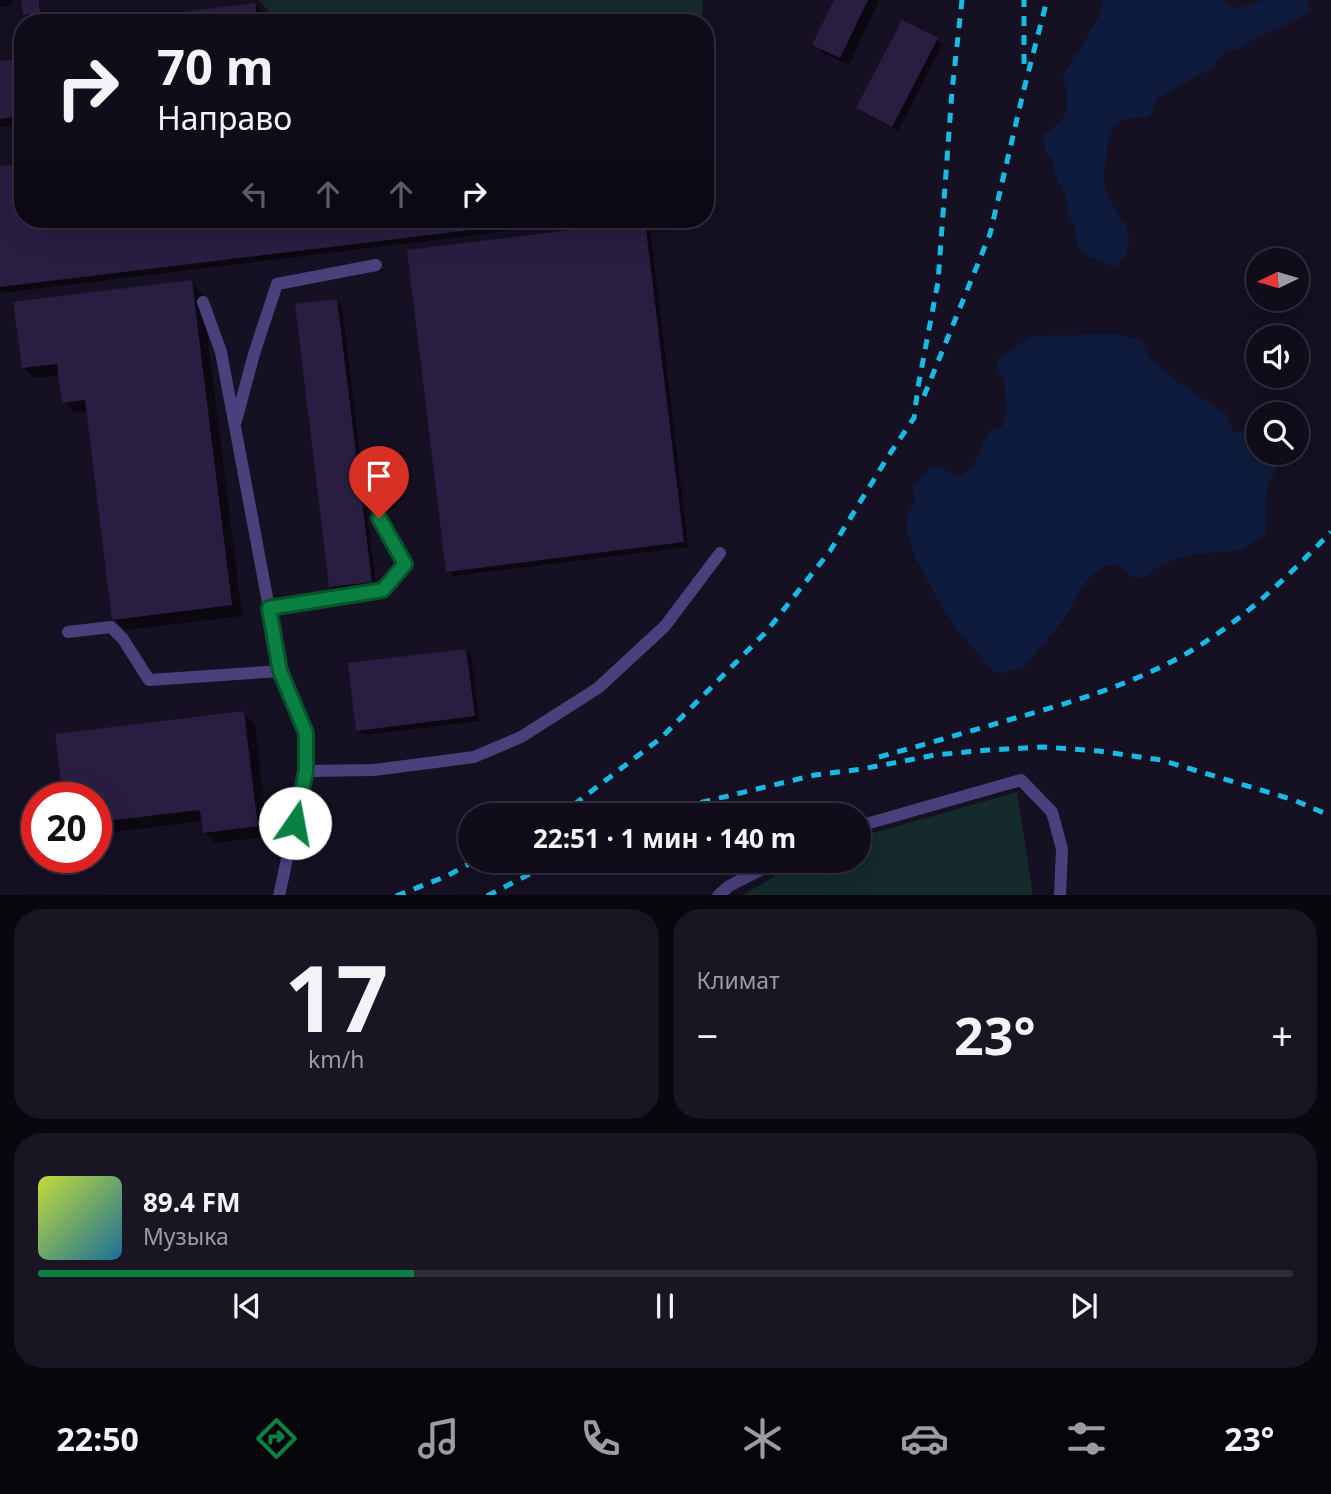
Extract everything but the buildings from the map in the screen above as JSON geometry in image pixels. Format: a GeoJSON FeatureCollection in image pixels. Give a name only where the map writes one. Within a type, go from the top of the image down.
{"type":"FeatureCollection","features":[{"type":"Feature","properties":{"kind":"lane"},"geometry":{"type":"LineString","coordinates":[[235,425],[254,354],[278,284],[376,265]]}},
{"type":"Feature","properties":{"kind":"lane"},"geometry":{"type":"LineString","coordinates":[[203,302],[221,352],[280,671],[306,733],[306,771],[279,895]]}},
{"type":"Feature","properties":{"kind":"lane"},"geometry":{"type":"LineString","coordinates":[[269,608],[383,590],[405,564],[379,518]]}},
{"type":"Feature","properties":{"kind":"lane"},"geometry":{"type":"LineString","coordinates":[[306,771],[374,770],[474,757],[521,737],[598,688],[665,626],[720,553]]}},
{"type":"Feature","properties":{"kind":"lane"},"geometry":{"type":"LineString","coordinates":[[68,632],[111,627],[123,639],[149,680],[280,671]]}},
{"type":"Feature","properties":{"kind":"lane"},"geometry":{"type":"LineString","coordinates":[[871,823],[1021,780],[1052,812],[1062,849],[1060,895]]}},
{"type":"Feature","properties":{"kind":"lane"},"geometry":{"type":"LineString","coordinates":[[718,895],[754,873]]}},
{"type":"Feature","properties":{"kind":"green space"},"geometry":{"type":"Polygon","coordinates":[[[259,0],[703,0],[702,14],[271,14],[259,0]]]}},
{"type":"Feature","properties":{"kind":"green space"},"geometry":{"type":"Polygon","coordinates":[[[1017,792],[1033,895],[743,895],[780,873],[871,873],[871,834],[1017,792]]]}},
{"type":"Feature","properties":{"kind":"water"},"geometry":{"type":"Polygon","coordinates":[[[1103,0],[1223,0],[1229,6],[1239,8],[1262,0],[1306,0],[1310,10],[1299,19],[1253,39],[1238,50],[1227,49],[1213,67],[1157,99],[1150,116],[1120,121],[1113,128],[1108,143],[1104,183],[1125,224],[1129,243],[1116,267],[1089,257],[1077,246],[1066,196],[1055,174],[1052,159],[1045,151],[1043,134],[1059,124],[1063,117],[1067,103],[1063,76],[1099,17],[1103,0]]]}},
{"type":"Feature","properties":{"kind":"water"},"geometry":{"type":"Polygon","coordinates":[[[1117,334],[1142,341],[1149,357],[1175,380],[1226,414],[1233,431],[1246,433],[1246,465],[1279,465],[1267,490],[1266,535],[1236,551],[1188,555],[1137,578],[1129,576],[1121,566],[1113,564],[1101,568],[1088,578],[1062,622],[1023,668],[1001,673],[993,671],[953,625],[914,557],[906,531],[907,515],[915,501],[912,486],[930,469],[940,466],[958,477],[969,470],[981,453],[983,441],[990,431],[1002,427],[1007,414],[1004,378],[996,372],[999,358],[1032,336],[1117,334]]]}},
{"type":"Feature","properties":{"kind":"railway"},"geometry":{"type":"LineString","coordinates":[[576,803],[661,738],[766,632],[830,551],[914,418],[938,282],[952,91],[962,0]]}},
{"type":"Feature","properties":{"kind":"railway"},"geometry":{"type":"LineString","coordinates":[[1024,0],[1024,64]]}},
{"type":"Feature","properties":{"kind":"railway"},"geometry":{"type":"LineString","coordinates":[[924,396],[990,234],[1047,0]]}},
{"type":"Feature","properties":{"kind":"railway"},"geometry":{"type":"LineString","coordinates":[[879,757],[1088,696],[1162,667],[1208,640],[1241,616],[1331,532]]}},
{"type":"Feature","properties":{"kind":"railway"},"geometry":{"type":"LineString","coordinates":[[699,803],[815,775],[935,755],[1044,747],[1161,760],[1294,800],[1331,816]]}},
{"type":"Feature","properties":{"kind":"railway"},"geometry":{"type":"LineString","coordinates":[[399,895],[458,870]]}},
{"type":"Feature","properties":{"kind":"railway"},"geometry":{"type":"LineString","coordinates":[[489,895],[532,873]]}},
{"type":"Feature","properties":{"kind":"route"},"geometry":{"type":"LineString","coordinates":[[295,823],[306,771],[306,733],[280,671],[269,608],[383,590],[405,564],[379,518]]}}]}
